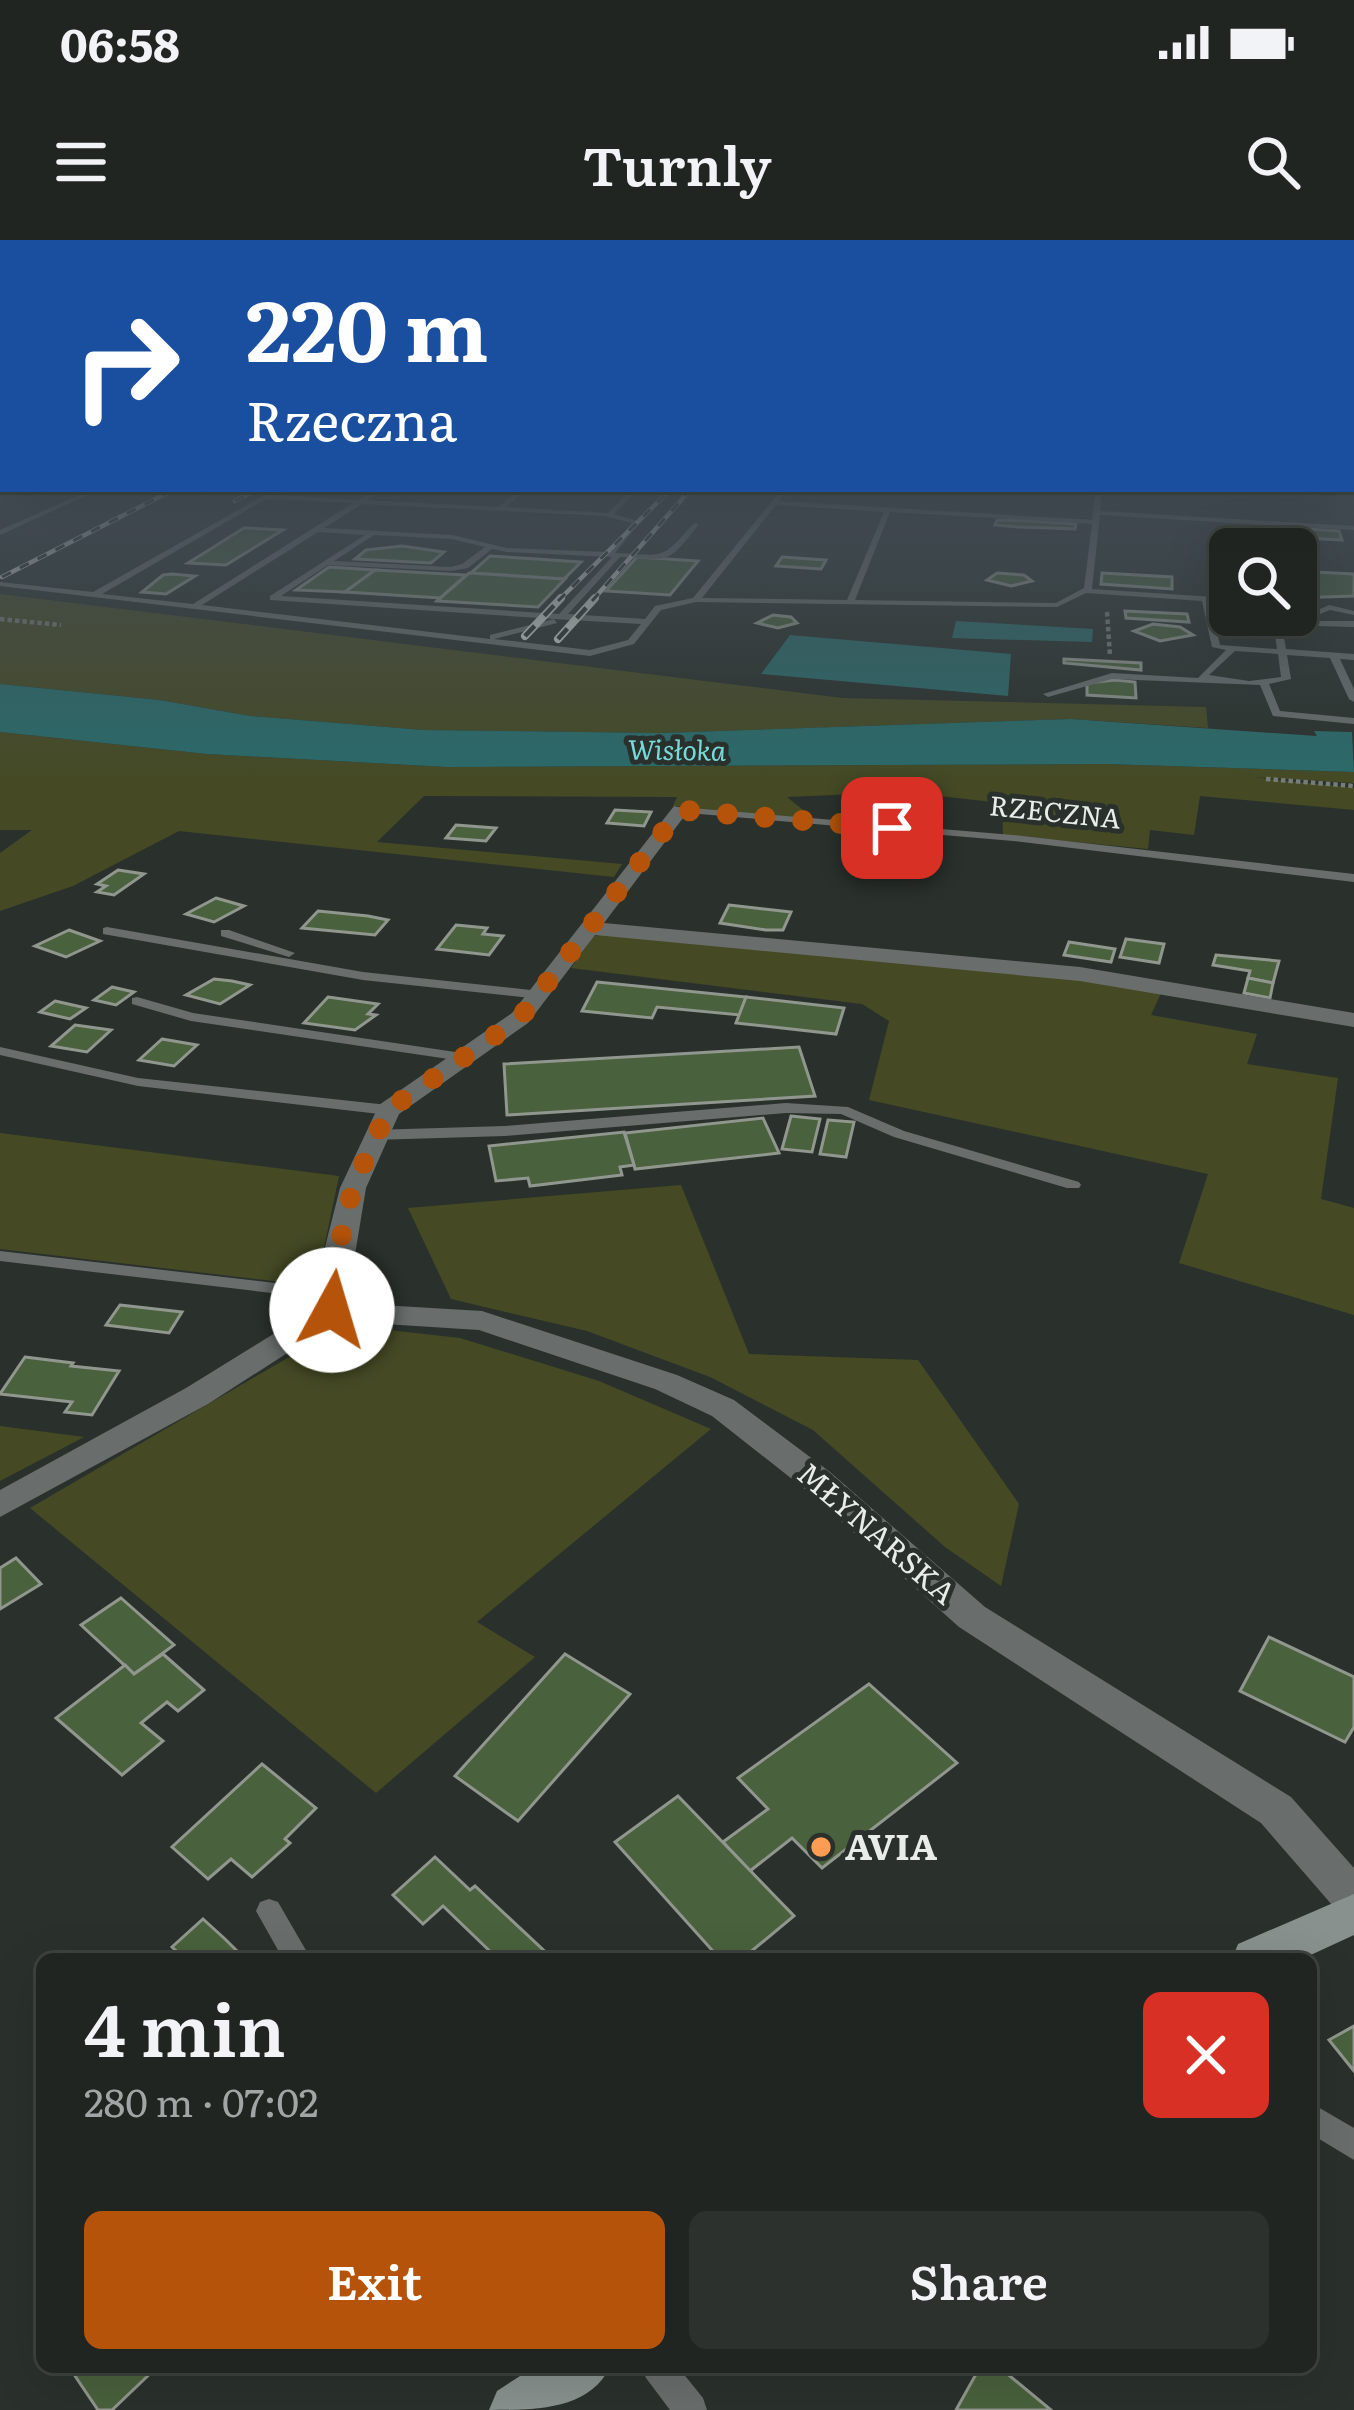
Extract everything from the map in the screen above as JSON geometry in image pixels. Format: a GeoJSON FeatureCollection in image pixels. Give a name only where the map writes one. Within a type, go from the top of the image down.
{"type":"FeatureCollection","features":[{"type":"Feature","properties":{"kind":"street","name":"RZECZNA"},"geometry":{"type":"LineString","coordinates":[[332,1310],[337,1256],[373,1135],[388,1110],[520,1018],[680,810]]}},
{"type":"Feature","properties":{"kind":"street"},"geometry":{"type":"LineString","coordinates":[[592,928],[1080,974],[1354,1020]]}},
{"type":"Feature","properties":{"kind":"street"},"geometry":{"type":"LineString","coordinates":[[0,1505],[197,1396],[332,1310]]}},
{"type":"Feature","properties":{"kind":"street","name":"MŁYNARSKA"},"geometry":{"type":"LineString","coordinates":[[332,1310],[482,1321],[666,1382],[723,1408],[818,1481],[972,1617],[1276,1810],[1354,1898]]}},
{"type":"Feature","properties":{"kind":"street"},"geometry":{"type":"LineString","coordinates":[[1267,1953],[1354,1914]]}},
{"type":"Feature","properties":{"kind":"street"},"geometry":{"type":"LineString","coordinates":[[516,2410],[574,2373]]}},
{"type":"Feature","properties":{"kind":"lane"},"geometry":{"type":"LineString","coordinates":[[94,595],[123,578]]}},
{"type":"Feature","properties":{"kind":"lane"},"geometry":{"type":"LineString","coordinates":[[194,608],[241,578]]}},
{"type":"Feature","properties":{"kind":"lane"},"geometry":{"type":"LineString","coordinates":[[249,614],[304,578]]}},
{"type":"Feature","properties":{"kind":"lane"},"geometry":{"type":"LineString","coordinates":[[466,640],[566,617],[596,578]]}},
{"type":"Feature","properties":{"kind":"lane"},"geometry":{"type":"LineString","coordinates":[[696,600],[713,578]]}},
{"type":"Feature","properties":{"kind":"lane"},"geometry":{"type":"LineString","coordinates":[[849,604],[860,578]]}},
{"type":"Feature","properties":{"kind":"lane"},"geometry":{"type":"LineString","coordinates":[[1086,591],[1088,578]]}},
{"type":"Feature","properties":{"kind":"lane"},"geometry":{"type":"LineString","coordinates":[[0,584],[602,652],[631,642],[658,608],[696,600],[1042,608],[1086,591],[1209,599]]}},
{"type":"Feature","properties":{"kind":"lane"},"geometry":{"type":"LineString","coordinates":[[274,598],[646,622]]}},
{"type":"Feature","properties":{"kind":"lane"},"geometry":{"type":"LineString","coordinates":[[1206,599],[1213,645],[1354,657]]}},
{"type":"Feature","properties":{"kind":"lane"},"geometry":{"type":"LineString","coordinates":[[1317,606],[1354,610]]}},
{"type":"Feature","properties":{"kind":"lane"},"geometry":{"type":"LineString","coordinates":[[1329,607],[1311,613],[1310,620],[1354,624]]}},
{"type":"Feature","properties":{"kind":"lane"},"geometry":{"type":"LineString","coordinates":[[1048,694],[1112,676],[1264,684],[1289,676],[1281,636]]}},
{"type":"Feature","properties":{"kind":"lane"},"geometry":{"type":"LineString","coordinates":[[1217,681],[1202,674],[1231,650]]}},
{"type":"Feature","properties":{"kind":"lane"},"geometry":{"type":"LineString","coordinates":[[1334,656],[1354,699]]}},
{"type":"Feature","properties":{"kind":"lane"},"geometry":{"type":"LineString","coordinates":[[1264,684],[1276,714],[1354,721]]}},
{"type":"Feature","properties":{"kind":"lane","name":"RZECZNA"},"geometry":{"type":"LineString","coordinates":[[680,810],[1149,852],[1354,878]]}},
{"type":"Feature","properties":{"kind":"lane"},"geometry":{"type":"LineString","coordinates":[[107,931],[363,976],[545,989]]}},
{"type":"Feature","properties":{"kind":"lane"},"geometry":{"type":"LineString","coordinates":[[225,933],[285,953],[545,989]]}},
{"type":"Feature","properties":{"kind":"lane"},"geometry":{"type":"LineString","coordinates":[[137,1001],[191,1017],[462,1057]]}},
{"type":"Feature","properties":{"kind":"lane"},"geometry":{"type":"LineString","coordinates":[[0,1051],[138,1082],[388,1110]]}},
{"type":"Feature","properties":{"kind":"lane"},"geometry":{"type":"LineString","coordinates":[[373,1135],[505,1131],[786,1108],[843,1110],[899,1134],[1073,1184]]}},
{"type":"Feature","properties":{"kind":"lane","name":"MŁYNARSKA"},"geometry":{"type":"LineString","coordinates":[[0,1256],[275,1288],[332,1310]]}},
{"type":"Feature","properties":{"kind":"lane"},"geometry":{"type":"LineString","coordinates":[[268,1912],[294,1953]]}},
{"type":"Feature","properties":{"kind":"lane"},"geometry":{"type":"LineString","coordinates":[[1317,2121],[1354,2145]]}},
{"type":"Feature","properties":{"kind":"lane"},"geometry":{"type":"LineString","coordinates":[[661,2373],[691,2410]]}},
{"type":"Feature","properties":{"kind":"path"},"geometry":{"type":"LineString","coordinates":[[1108,592],[1109,661]]}},
{"type":"Feature","properties":{"kind":"path"},"geometry":{"type":"LineString","coordinates":[[0,619],[61,625]]}},
{"type":"Feature","properties":{"kind":"path"},"geometry":{"type":"LineString","coordinates":[[1266,779],[1354,786]]}},
{"type":"Feature","properties":{"kind":"green space"},"geometry":{"type":"Polygon","coordinates":[[[0,594],[842,698],[1206,707],[1208,728],[1071,719],[660,733],[424,730],[250,716],[161,700],[0,684],[0,594]]]}},
{"type":"Feature","properties":{"kind":"green space"},"geometry":{"type":"Polygon","coordinates":[[[0,732],[207,754],[447,767],[1106,764],[1354,772],[1354,783],[1252,777],[1354,788],[1354,810],[1200,796],[1194,835],[1150,830],[1148,849],[1003,835],[1002,803],[903,792],[787,797],[814,819],[673,806],[677,797],[424,796],[377,842],[622,864],[614,877],[179,831],[73,886],[0,911],[0,853],[32,830],[0,830],[0,732]]]}},
{"type":"Feature","properties":{"kind":"green space"},"geometry":{"type":"Polygon","coordinates":[[[612,933],[1076,977],[1162,991],[1151,1015],[1257,1034],[1247,1064],[1338,1078],[1321,1199],[1354,1208],[1354,1315],[1179,1263],[1208,1174],[869,1100],[889,1021],[862,1004],[571,968],[594,936],[612,933]]]}},
{"type":"Feature","properties":{"kind":"green space"},"geometry":{"type":"Polygon","coordinates":[[[0,1133],[339,1176],[316,1286],[0,1249],[0,1133]]]}},
{"type":"Feature","properties":{"kind":"green space"},"geometry":{"type":"Polygon","coordinates":[[[681,1185],[749,1354],[918,1360],[1019,1504],[1001,1586],[945,1547],[813,1430],[710,1377],[587,1331],[451,1299],[408,1208],[681,1185]]]}},
{"type":"Feature","properties":{"kind":"green space"},"geometry":{"type":"Polygon","coordinates":[[[344,1325],[460,1338],[599,1381],[711,1429],[477,1622],[535,1657],[376,1793],[30,1508],[344,1325]]]}},
{"type":"Feature","properties":{"kind":"green space"},"geometry":{"type":"Polygon","coordinates":[[[0,1426],[84,1437],[0,1481],[0,1426]]]}},
{"type":"Feature","properties":{"kind":"water"},"geometry":{"type":"Polygon","coordinates":[[[956,621],[1093,629],[1092,642],[952,638],[956,621]]]}},
{"type":"Feature","properties":{"kind":"water"},"geometry":{"type":"Polygon","coordinates":[[[790,635],[1011,654],[1008,696],[761,674],[790,635]]]}},
{"type":"Feature","properties":{"kind":"water","name":"Wisłoka"},"geometry":{"type":"Polygon","coordinates":[[[0,684],[160,700],[250,716],[424,730],[660,733],[1071,719],[1317,736],[1314,731],[1352,732],[1354,772],[1106,764],[447,767],[207,754],[0,732],[0,684]]]}},
{"type":"Feature","properties":{"kind":"building"},"geometry":{"type":"Polygon","coordinates":[[[159,578],[191,578],[166,594],[142,592],[159,578]]]}},
{"type":"Feature","properties":{"kind":"building"},"geometry":{"type":"Polygon","coordinates":[[[313,578],[364,578],[345,592],[296,590],[313,578]]]}},
{"type":"Feature","properties":{"kind":"building"},"geometry":{"type":"Polygon","coordinates":[[[364,578],[462,578],[440,598],[345,592],[364,578]]]}},
{"type":"Feature","properties":{"kind":"building"},"geometry":{"type":"Polygon","coordinates":[[[463,578],[565,579],[538,607],[437,601],[463,578]]]}},
{"type":"Feature","properties":{"kind":"building"},"geometry":{"type":"Polygon","coordinates":[[[618,578],[684,578],[670,595],[606,591],[618,578]]]}},
{"type":"Feature","properties":{"kind":"building"},"geometry":{"type":"Polygon","coordinates":[[[1028,578],[1032,581],[1011,586],[987,580],[1028,578]]]}},
{"type":"Feature","properties":{"kind":"building"},"geometry":{"type":"Polygon","coordinates":[[[1102,578],[1172,578],[1172,589],[1101,584],[1102,578]]]}},
{"type":"Feature","properties":{"kind":"building"},"geometry":{"type":"Polygon","coordinates":[[[1317,578],[1354,578],[1354,596],[1317,597],[1317,578]]]}},
{"type":"Feature","properties":{"kind":"building"},"geometry":{"type":"Polygon","coordinates":[[[1125,611],[1187,614],[1189,622],[1126,618],[1125,611]]]}},
{"type":"Feature","properties":{"kind":"building"},"geometry":{"type":"Polygon","coordinates":[[[773,615],[791,617],[797,623],[778,628],[757,623],[773,615]]]}},
{"type":"Feature","properties":{"kind":"building"},"geometry":{"type":"Polygon","coordinates":[[[1153,624],[1180,627],[1193,635],[1160,641],[1134,631],[1153,624]]]}},
{"type":"Feature","properties":{"kind":"building"},"geometry":{"type":"Polygon","coordinates":[[[1064,659],[1141,663],[1141,670],[1064,663],[1064,659]]]}},
{"type":"Feature","properties":{"kind":"building"},"geometry":{"type":"Polygon","coordinates":[[[1135,682],[1136,698],[1087,695],[1087,683],[1135,682]]]}},
{"type":"Feature","properties":{"kind":"building"},"geometry":{"type":"Polygon","coordinates":[[[615,810],[651,812],[644,826],[607,823],[615,810]]]}},
{"type":"Feature","properties":{"kind":"building"},"geometry":{"type":"Polygon","coordinates":[[[456,825],[496,828],[486,841],[446,838],[456,825]]]}},
{"type":"Feature","properties":{"kind":"building"},"geometry":{"type":"Polygon","coordinates":[[[118,870],[144,874],[114,895],[97,892],[106,886],[97,884],[118,870]]]}},
{"type":"Feature","properties":{"kind":"building"},"geometry":{"type":"Polygon","coordinates":[[[216,898],[244,906],[214,922],[186,914],[216,898]]]}},
{"type":"Feature","properties":{"kind":"building"},"geometry":{"type":"Polygon","coordinates":[[[729,905],[791,912],[783,930],[766,930],[720,923],[729,905]]]}},
{"type":"Feature","properties":{"kind":"building"},"geometry":{"type":"Polygon","coordinates":[[[318,911],[388,920],[375,935],[302,928],[318,911]]]}},
{"type":"Feature","properties":{"kind":"building"},"geometry":{"type":"Polygon","coordinates":[[[456,925],[487,928],[483,934],[503,936],[489,955],[437,949],[456,925]]]}},
{"type":"Feature","properties":{"kind":"building"},"geometry":{"type":"Polygon","coordinates":[[[69,930],[100,941],[66,957],[35,946],[69,930]]]}},
{"type":"Feature","properties":{"kind":"building"},"geometry":{"type":"Polygon","coordinates":[[[1126,939],[1164,944],[1159,963],[1120,957],[1126,939]]]}},
{"type":"Feature","properties":{"kind":"building"},"geometry":{"type":"Polygon","coordinates":[[[1069,942],[1115,949],[1111,962],[1064,955],[1069,942]]]}},
{"type":"Feature","properties":{"kind":"building"},"geometry":{"type":"Polygon","coordinates":[[[1216,955],[1279,961],[1273,983],[1248,978],[1250,971],[1213,965],[1216,955]]]}},
{"type":"Feature","properties":{"kind":"building"},"geometry":{"type":"Polygon","coordinates":[[[1248,978],[1273,983],[1270,998],[1244,993],[1248,978]]]}},
{"type":"Feature","properties":{"kind":"building"},"geometry":{"type":"Polygon","coordinates":[[[214,979],[250,985],[220,1004],[186,995],[214,979]]]}},
{"type":"Feature","properties":{"kind":"building"},"geometry":{"type":"Polygon","coordinates":[[[597,982],[746,997],[740,1015],[657,1007],[652,1018],[582,1011],[597,982]]]}},
{"type":"Feature","properties":{"kind":"building"},"geometry":{"type":"Polygon","coordinates":[[[112,987],[134,992],[116,1005],[94,1000],[112,987]]]}},
{"type":"Feature","properties":{"kind":"building"},"geometry":{"type":"Polygon","coordinates":[[[328,997],[378,1004],[368,1014],[376,1015],[355,1030],[304,1023],[328,997]]]}},
{"type":"Feature","properties":{"kind":"building"},"geometry":{"type":"Polygon","coordinates":[[[746,997],[844,1008],[836,1034],[736,1023],[746,997]]]}},
{"type":"Feature","properties":{"kind":"building"},"geometry":{"type":"Polygon","coordinates":[[[55,1001],[86,1008],[70,1019],[40,1012],[55,1001]]]}},
{"type":"Feature","properties":{"kind":"building"},"geometry":{"type":"Polygon","coordinates":[[[75,1025],[111,1030],[87,1052],[51,1046],[75,1025]]]}},
{"type":"Feature","properties":{"kind":"building"},"geometry":{"type":"Polygon","coordinates":[[[162,1039],[197,1045],[174,1066],[139,1060],[162,1039]]]}},
{"type":"Feature","properties":{"kind":"building"},"geometry":{"type":"Polygon","coordinates":[[[799,1047],[815,1096],[507,1115],[504,1064],[799,1047]]]}},
{"type":"Feature","properties":{"kind":"building"},"geometry":{"type":"Polygon","coordinates":[[[791,1116],[820,1119],[812,1152],[782,1149],[791,1116]]]}},
{"type":"Feature","properties":{"kind":"building"},"geometry":{"type":"Polygon","coordinates":[[[763,1118],[779,1153],[635,1169],[625,1133],[763,1118]]]}},
{"type":"Feature","properties":{"kind":"building"},"geometry":{"type":"Polygon","coordinates":[[[828,1120],[854,1122],[846,1157],[820,1154],[828,1120]]]}},
{"type":"Feature","properties":{"kind":"building"},"geometry":{"type":"Polygon","coordinates":[[[624,1132],[634,1165],[620,1167],[622,1175],[530,1186],[528,1178],[496,1181],[489,1146],[624,1132]]]}},
{"type":"Feature","properties":{"kind":"building"},"geometry":{"type":"Polygon","coordinates":[[[120,1305],[182,1312],[169,1333],[106,1325],[120,1305]]]}},
{"type":"Feature","properties":{"kind":"building"},"geometry":{"type":"Polygon","coordinates":[[[25,1357],[119,1371],[92,1415],[65,1412],[72,1402],[0,1394],[25,1357]]]}},
{"type":"Feature","properties":{"kind":"building"},"geometry":{"type":"Polygon","coordinates":[[[16,1558],[41,1584],[0,1609],[0,1568],[16,1558]]]}},
{"type":"Feature","properties":{"kind":"building"},"geometry":{"type":"Polygon","coordinates":[[[121,1598],[174,1645],[134,1674],[81,1625],[121,1598]]]}},
{"type":"Feature","properties":{"kind":"building"},"geometry":{"type":"Polygon","coordinates":[[[1269,1637],[1354,1677],[1354,1727],[1345,1742],[1240,1691],[1269,1637]]]}},
{"type":"Feature","properties":{"kind":"building"},"geometry":{"type":"Polygon","coordinates":[[[163,1654],[204,1690],[178,1711],[167,1702],[141,1723],[163,1741],[122,1775],[56,1718],[125,1665],[134,1674],[163,1654]]]}},
{"type":"Feature","properties":{"kind":"building"},"geometry":{"type":"Polygon","coordinates":[[[565,1654],[630,1694],[518,1821],[455,1776],[565,1654]]]}},
{"type":"Feature","properties":{"kind":"building"},"geometry":{"type":"Polygon","coordinates":[[[869,1684],[957,1763],[822,1868],[792,1838],[750,1871],[723,1842],[768,1809],[738,1778],[869,1684]]]}},
{"type":"Feature","properties":{"kind":"building"},"geometry":{"type":"Polygon","coordinates":[[[262,1764],[316,1808],[285,1839],[290,1843],[252,1877],[231,1859],[208,1879],[172,1847],[262,1764]]]}},
{"type":"Feature","properties":{"kind":"building"},"geometry":{"type":"Polygon","coordinates":[[[678,1796],[794,1916],[749,1953],[715,1953],[615,1842],[678,1796]]]}},
{"type":"Feature","properties":{"kind":"building"},"geometry":{"type":"Polygon","coordinates":[[[435,1857],[470,1890],[475,1886],[547,1953],[492,1953],[443,1906],[423,1924],[393,1895],[435,1857]]]}},
{"type":"Feature","properties":{"kind":"building"},"geometry":{"type":"Polygon","coordinates":[[[203,1919],[239,1953],[178,1953],[172,1947],[203,1919]]]}},
{"type":"Feature","properties":{"kind":"building"},"geometry":{"type":"Polygon","coordinates":[[[1354,2026],[1354,2071],[1329,2040],[1354,2026]]]}},
{"type":"Feature","properties":{"kind":"building"},"geometry":{"type":"Polygon","coordinates":[[[73,2373],[151,2373],[112,2410],[98,2410],[73,2373]]]}},
{"type":"Feature","properties":{"kind":"building"},"geometry":{"type":"Polygon","coordinates":[[[977,2373],[1006,2373],[1051,2410],[956,2410],[977,2373]]]}},
{"type":"Feature","properties":{"kind":"railway"},"geometry":{"type":"LineString","coordinates":[[561,598],[581,578]]}},
{"type":"Feature","properties":{"kind":"railway"},"geometry":{"type":"LineString","coordinates":[[592,601],[612,578]]}},
{"type":"Feature","properties":{"kind":"railway"},"geometry":{"type":"LineString","coordinates":[[525,636],[561,598]]}},
{"type":"Feature","properties":{"kind":"railway"},"geometry":{"type":"LineString","coordinates":[[558,639],[595,598]]}},
{"type":"Feature","properties":{"kind":"place","name":"AVIA"},"geometry":{"type":"Point","coordinates":[821,1847]}},
{"type":"Feature","properties":{"kind":"route"},"geometry":{"type":"LineString","coordinates":[[332,1310],[337,1256],[353,1187],[388,1110],[520,1018],[680,810],[892,828]]}}]}
